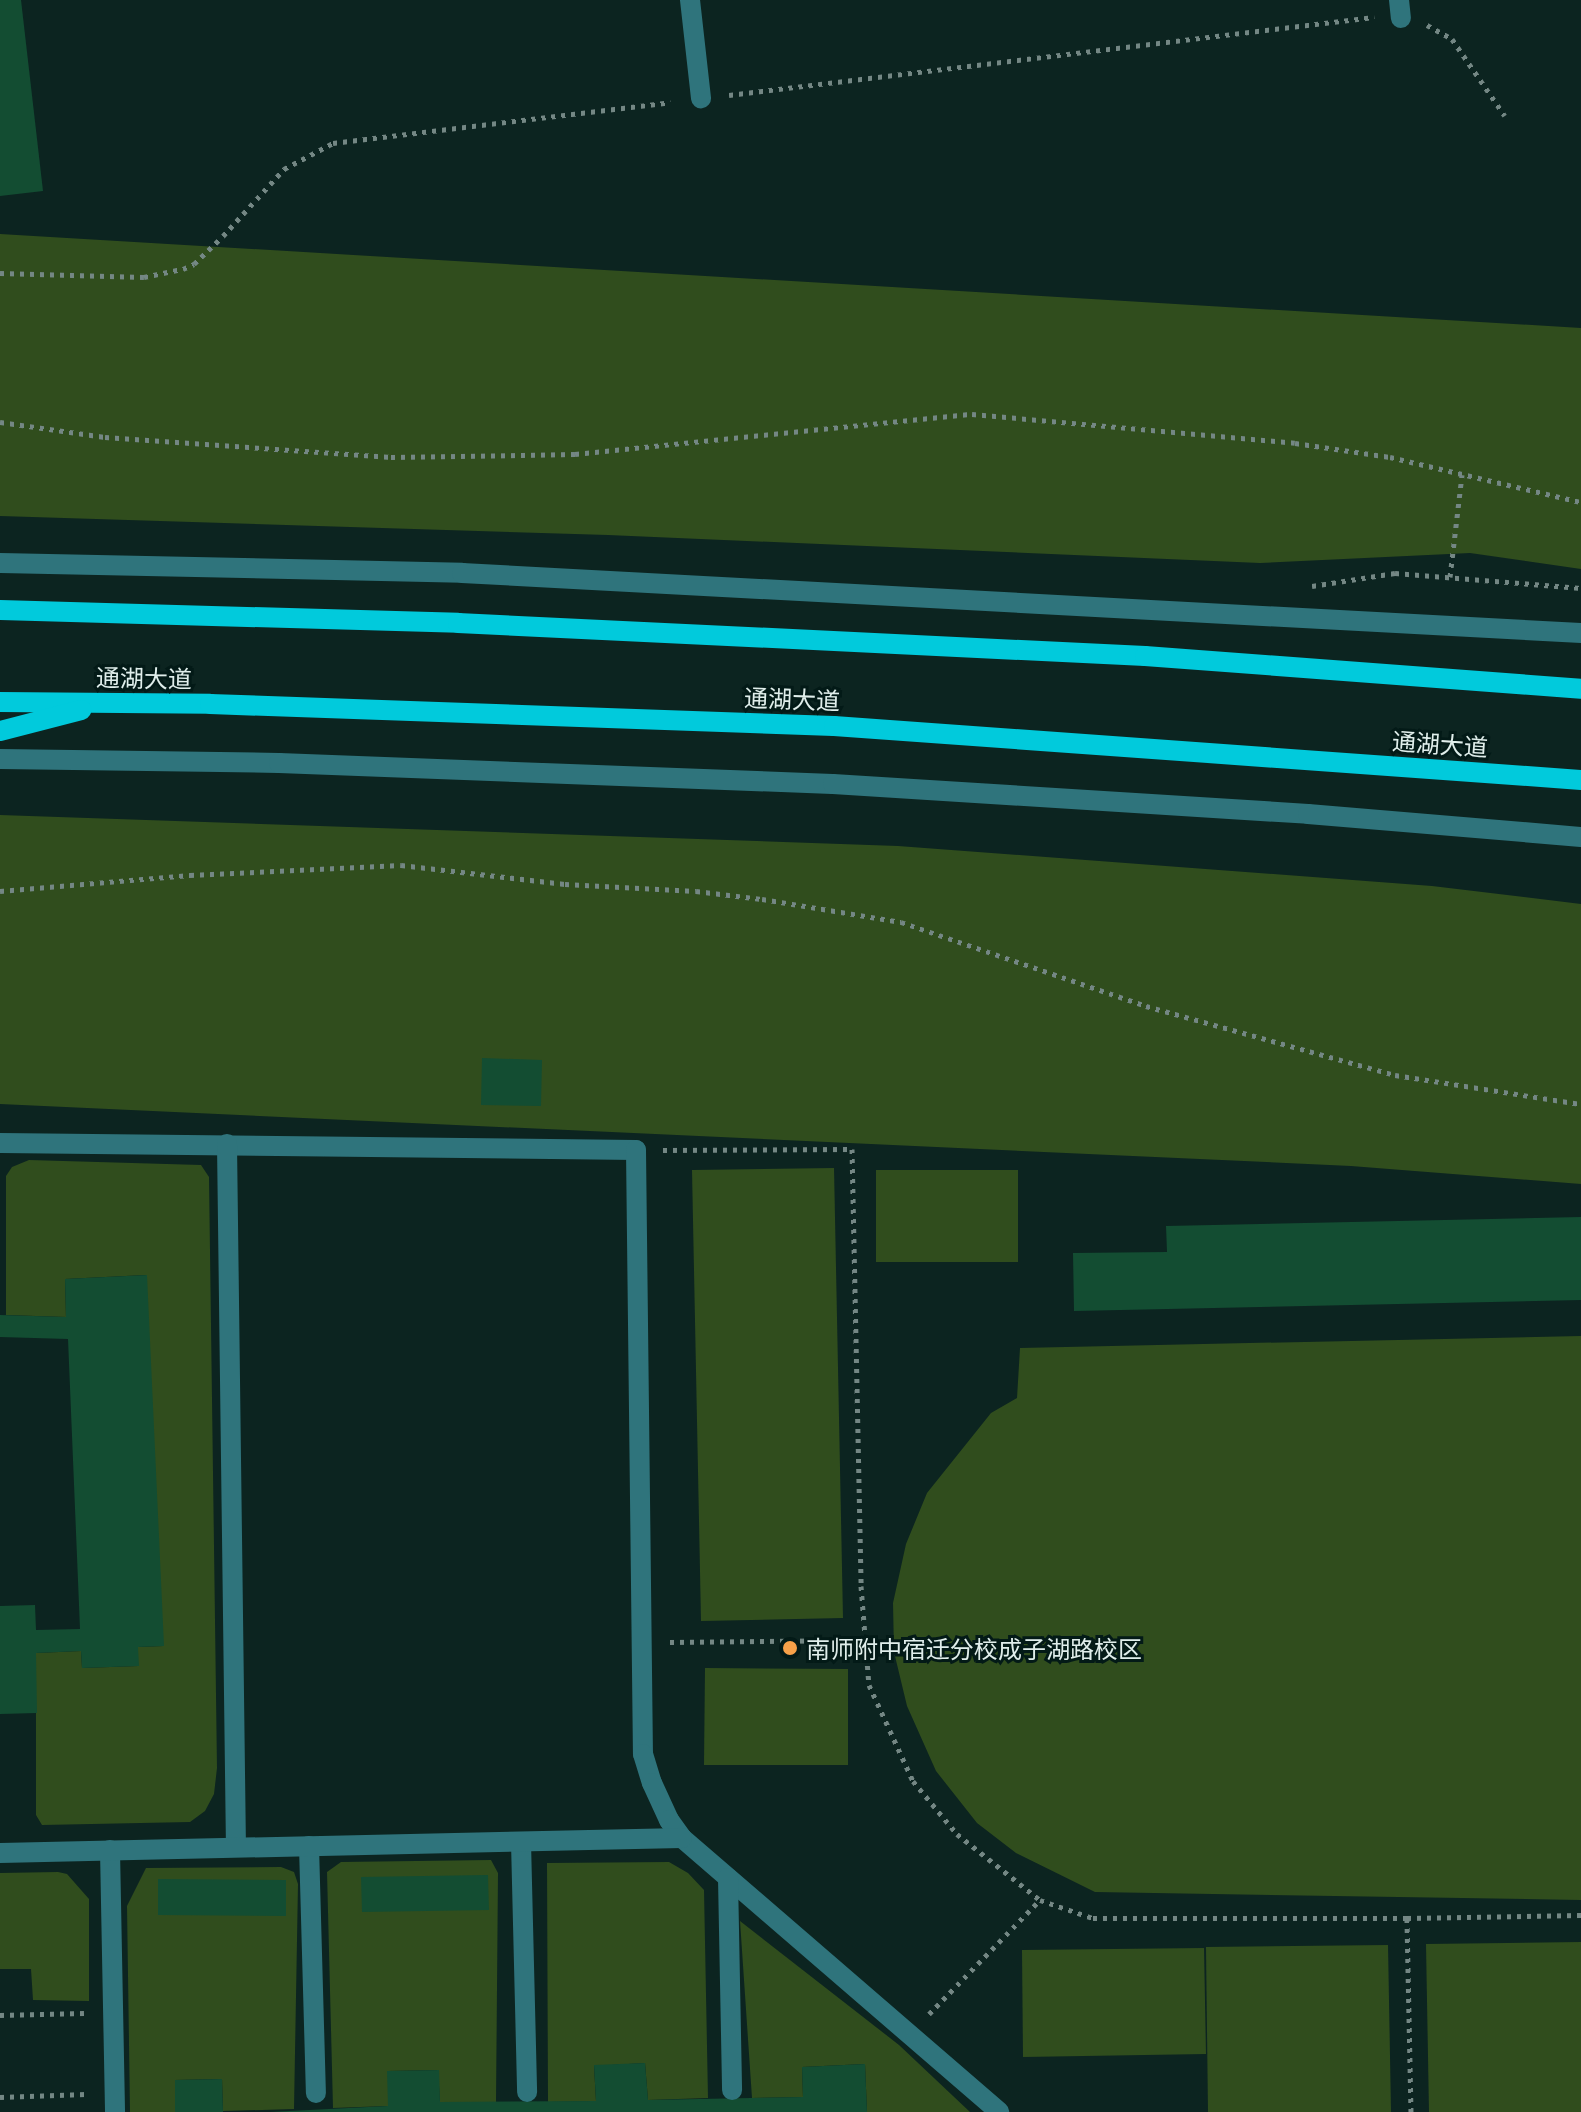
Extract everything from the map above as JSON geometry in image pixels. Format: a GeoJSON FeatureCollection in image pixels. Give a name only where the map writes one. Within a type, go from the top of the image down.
{"type":"FeatureCollection","features":[{"type":"Feature","properties":{"kind":"main road"},"geometry":{"type":"LineString","coordinates":[[0,610],[458,623],[1129,655],[1581,689]]}},
{"type":"Feature","properties":{"kind":"main road","name":"通湖大道"},"geometry":{"type":"LineString","coordinates":[[0,702],[834,726],[1581,780]]}},
{"type":"Feature","properties":{"kind":"main road"},"geometry":{"type":"LineString","coordinates":[[0,731],[109,703]]}},
{"type":"Feature","properties":{"kind":"street"},"geometry":{"type":"LineString","coordinates":[[690,0],[701,98]]}},
{"type":"Feature","properties":{"kind":"street"},"geometry":{"type":"LineString","coordinates":[[0,563],[462,573],[1581,633]]}},
{"type":"Feature","properties":{"kind":"street"},"geometry":{"type":"LineString","coordinates":[[0,759],[279,763],[833,784],[1308,814],[1581,837]]}},
{"type":"Feature","properties":{"kind":"street"},"geometry":{"type":"LineString","coordinates":[[0,1143],[636,1150],[643,1754],[669,1820],[682,1838],[999,2112]]}},
{"type":"Feature","properties":{"kind":"street"},"geometry":{"type":"LineString","coordinates":[[227,1144],[236,1847]]}},
{"type":"Feature","properties":{"kind":"street"},"geometry":{"type":"LineString","coordinates":[[0,1853],[682,1838]]}},
{"type":"Feature","properties":{"kind":"street"},"geometry":{"type":"LineString","coordinates":[[521,1842],[527,2092]]}},
{"type":"Feature","properties":{"kind":"street"},"geometry":{"type":"LineString","coordinates":[[309,1846],[316,2093]]}},
{"type":"Feature","properties":{"kind":"street"},"geometry":{"type":"LineString","coordinates":[[110,1850],[115,2103]]}},
{"type":"Feature","properties":{"kind":"street"},"geometry":{"type":"LineString","coordinates":[[728,1878],[732,2090]]}},
{"type":"Feature","properties":{"kind":"path"},"geometry":{"type":"LineString","coordinates":[[0,273],[144,277],[183,269],[194,264],[223,236],[284,169],[333,143],[1386,16],[1400,9],[1452,39],[1505,116]]}},
{"type":"Feature","properties":{"kind":"path"},"geometry":{"type":"LineString","coordinates":[[0,422],[105,437],[391,457],[575,454],[972,414],[1295,443],[1390,457],[1581,502]]}},
{"type":"Feature","properties":{"kind":"path"},"geometry":{"type":"LineString","coordinates":[[1450,577],[1462,475]]}},
{"type":"Feature","properties":{"kind":"path"},"geometry":{"type":"LineString","coordinates":[[0,891],[190,875],[401,865],[565,884],[696,891],[762,899],[901,922],[1146,1006],[1395,1075],[1581,1104]]}},
{"type":"Feature","properties":{"kind":"path"},"geometry":{"type":"LineString","coordinates":[[636,1150],[852,1149],[865,1640],[869,1685],[913,1781],[957,1834],[1040,1900],[1093,1918],[1581,1915]]}},
{"type":"Feature","properties":{"kind":"path"},"geometry":{"type":"LineString","coordinates":[[641,1642],[865,1640]]}},
{"type":"Feature","properties":{"kind":"path"},"geometry":{"type":"LineString","coordinates":[[909,2034],[1040,1900]]}},
{"type":"Feature","properties":{"kind":"path"},"geometry":{"type":"LineString","coordinates":[[1407,1918],[1411,2112]]}},
{"type":"Feature","properties":{"kind":"path"},"geometry":{"type":"LineString","coordinates":[[0,2015],[113,2012]]}},
{"type":"Feature","properties":{"kind":"path"},"geometry":{"type":"LineString","coordinates":[[0,2097],[115,2103]]}},
{"type":"Feature","properties":{"kind":"green space"},"geometry":{"type":"Polygon","coordinates":[[[0,234],[1581,328],[1581,569],[1470,553],[1260,563],[608,535],[0,516],[0,234]]]}},
{"type":"Feature","properties":{"kind":"green space"},"geometry":{"type":"Polygon","coordinates":[[[0,815],[898,846],[1432,886],[1581,904],[1581,1184],[1351,1166],[0,1104],[0,815]]]}},
{"type":"Feature","properties":{"kind":"green space"},"geometry":{"type":"Polygon","coordinates":[[[29,1160],[201,1165],[209,1177],[217,1768],[214,1794],[205,1811],[190,1822],[42,1825],[36,1815],[36,1653],[81,1651],[82,1668],[138,1666],[138,1647],[163,1646],[146,1275],[65,1279],[66,1317],[6,1315],[6,1176],[12,1167],[29,1160]]]}},
{"type":"Feature","properties":{"kind":"green space"},"geometry":{"type":"Polygon","coordinates":[[[834,1168],[843,1618],[701,1621],[692,1170],[834,1168]]]}},
{"type":"Feature","properties":{"kind":"green space"},"geometry":{"type":"Polygon","coordinates":[[[876,1170],[1018,1170],[1018,1262],[876,1262],[876,1170]]]}},
{"type":"Feature","properties":{"kind":"green space"},"geometry":{"type":"Polygon","coordinates":[[[1581,1336],[1581,1900],[1095,1892],[1016,1853],[977,1823],[936,1771],[907,1706],[894,1652],[893,1603],[906,1544],[927,1493],[991,1413],[1017,1398],[1020,1348],[1581,1336]]]}},
{"type":"Feature","properties":{"kind":"green space"},"geometry":{"type":"Polygon","coordinates":[[[705,1668],[848,1669],[848,1765],[704,1765],[705,1668]]]}},
{"type":"Feature","properties":{"kind":"green space"},"geometry":{"type":"Polygon","coordinates":[[[491,1860],[498,1873],[496,2102],[440,2102],[438,2070],[388,2071],[388,2106],[333,2108],[327,1872],[341,1862],[491,1860]]]}},
{"type":"Feature","properties":{"kind":"green space"},"geometry":{"type":"Polygon","coordinates":[[[669,1862],[688,1873],[704,1890],[708,2098],[648,2100],[645,2063],[594,2066],[596,2101],[548,2102],[547,1863],[669,1862]]]}},
{"type":"Feature","properties":{"kind":"green space"},"geometry":{"type":"Polygon","coordinates":[[[281,1867],[294,1872],[298,1884],[294,2109],[223,2111],[222,2079],[175,2080],[175,2112],[130,2112],[127,1906],[146,1868],[281,1867]]]}},
{"type":"Feature","properties":{"kind":"green space"},"geometry":{"type":"Polygon","coordinates":[[[0,1873],[67,1874],[89,1899],[89,2001],[33,2000],[31,1969],[0,1969],[0,1873]]]}},
{"type":"Feature","properties":{"kind":"green space"},"geometry":{"type":"Polygon","coordinates":[[[740,1921],[899,2045],[970,2112],[867,2112],[865,2064],[802,2067],[803,2097],[752,2098],[740,1921]]]}},
{"type":"Feature","properties":{"kind":"green space"},"geometry":{"type":"Polygon","coordinates":[[[1581,1942],[1581,2112],[1429,2112],[1426,1944],[1581,1942]]]}},
{"type":"Feature","properties":{"kind":"green space"},"geometry":{"type":"Polygon","coordinates":[[[1388,1945],[1391,2112],[1208,2112],[1206,1947],[1388,1945]]]}},
{"type":"Feature","properties":{"kind":"green space"},"geometry":{"type":"Polygon","coordinates":[[[1204,1948],[1206,2054],[1023,2057],[1022,1950],[1204,1948]]]}},
{"type":"Feature","properties":{"kind":"building"},"geometry":{"type":"Polygon","coordinates":[[[0,0],[21,0],[43,191],[0,196],[0,0]]]}},
{"type":"Feature","properties":{"kind":"building"},"geometry":{"type":"Polygon","coordinates":[[[482,1058],[542,1060],[541,1106],[481,1105],[482,1058]]]}},
{"type":"Feature","properties":{"kind":"building"},"geometry":{"type":"Polygon","coordinates":[[[1581,1217],[1581,1300],[1074,1311],[1073,1253],[1167,1252],[1166,1226],[1581,1217]]]}},
{"type":"Feature","properties":{"kind":"building"},"geometry":{"type":"Polygon","coordinates":[[[147,1275],[164,1646],[138,1647],[139,1666],[82,1668],[81,1651],[36,1653],[37,1713],[0,1714],[0,1606],[35,1605],[36,1630],[80,1629],[68,1339],[0,1337],[0,1315],[66,1317],[65,1279],[147,1275]]]}},
{"type":"Feature","properties":{"kind":"building"},"geometry":{"type":"Polygon","coordinates":[[[488,1875],[489,1910],[362,1912],[361,1877],[488,1875]]]}},
{"type":"Feature","properties":{"kind":"building"},"geometry":{"type":"Polygon","coordinates":[[[158,1879],[286,1880],[286,1916],[158,1915],[158,1879]]]}},
{"type":"Feature","properties":{"kind":"building"},"geometry":{"type":"Polygon","coordinates":[[[645,2063],[648,2100],[803,2097],[802,2067],[865,2064],[867,2112],[270,2112],[388,2106],[387,2071],[439,2070],[440,2102],[596,2101],[594,2065],[645,2063]]]}},
{"type":"Feature","properties":{"kind":"building"},"geometry":{"type":"Polygon","coordinates":[[[222,2079],[223,2112],[175,2112],[175,2080],[222,2079]]]}},
{"type":"Feature","properties":{"kind":"place","name":"南师附中宿迁分校成子湖路校区"},"geometry":{"type":"Point","coordinates":[790,1648]}}]}
